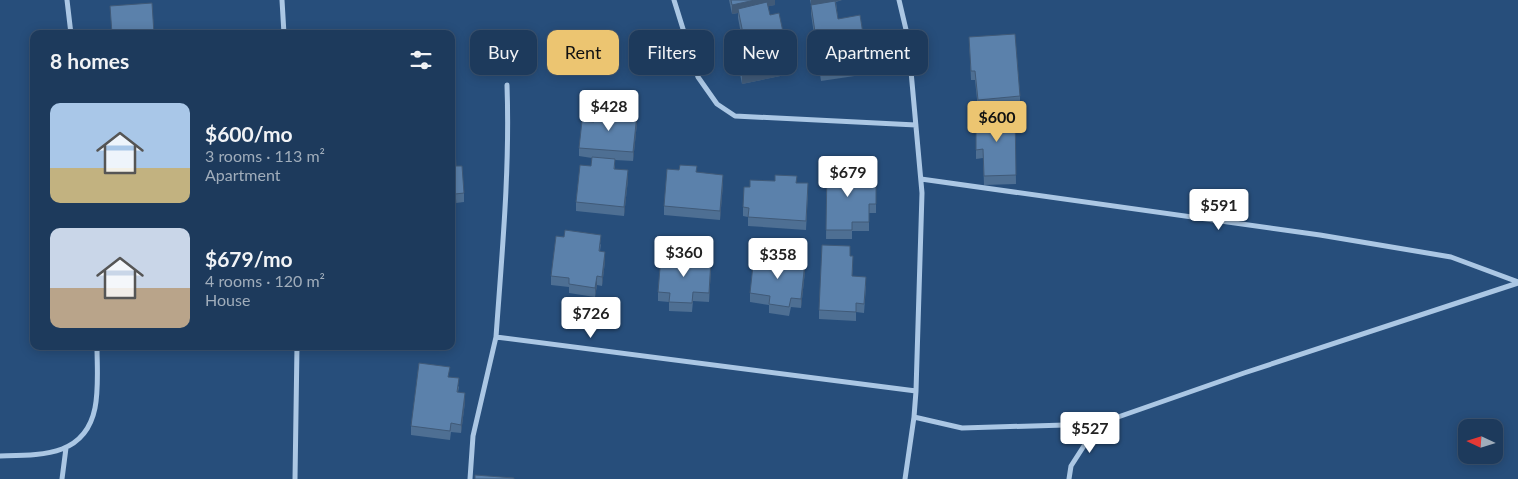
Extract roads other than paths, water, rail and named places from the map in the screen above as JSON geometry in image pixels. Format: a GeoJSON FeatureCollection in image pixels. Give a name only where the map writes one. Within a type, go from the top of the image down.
{"type":"FeatureCollection","features":[{"type":"Feature","properties":{"kind":"street"},"geometry":{"type":"LineString","coordinates":[[67,0],[71,30]]}},
{"type":"Feature","properties":{"kind":"street"},"geometry":{"type":"LineString","coordinates":[[282,0],[284,30]]}},
{"type":"Feature","properties":{"kind":"street"},"geometry":{"type":"LineString","coordinates":[[674,0],[698,77],[717,104],[736,116],[916,125]]}},
{"type":"Feature","properties":{"kind":"street"},"geometry":{"type":"LineString","coordinates":[[900,0],[908,38],[922,193],[916,391],[905,479]]}},
{"type":"Feature","properties":{"kind":"street"},"geometry":{"type":"LineString","coordinates":[[470,479],[473,436],[496,337],[509,137],[508,85]]}},
{"type":"Feature","properties":{"kind":"street"},"geometry":{"type":"LineString","coordinates":[[921,180],[1320,234],[1451,257],[1518,282]]}},
{"type":"Feature","properties":{"kind":"street"},"geometry":{"type":"LineString","coordinates":[[914,417],[962,428],[1098,424],[1244,373],[1518,282]]}},
{"type":"Feature","properties":{"kind":"street"},"geometry":{"type":"LineString","coordinates":[[496,337],[916,391]]}},
{"type":"Feature","properties":{"kind":"street"},"geometry":{"type":"LineString","coordinates":[[0,456],[36,455],[66,448],[79,440],[89,427],[96,407],[97,350]]}},
{"type":"Feature","properties":{"kind":"street"},"geometry":{"type":"LineString","coordinates":[[295,479],[297,350]]}},
{"type":"Feature","properties":{"kind":"street"},"geometry":{"type":"LineString","coordinates":[[1069,479],[1071,466],[1098,424]]}},
{"type":"Feature","properties":{"kind":"street"},"geometry":{"type":"LineString","coordinates":[[62,479],[66,448]]}}]}
